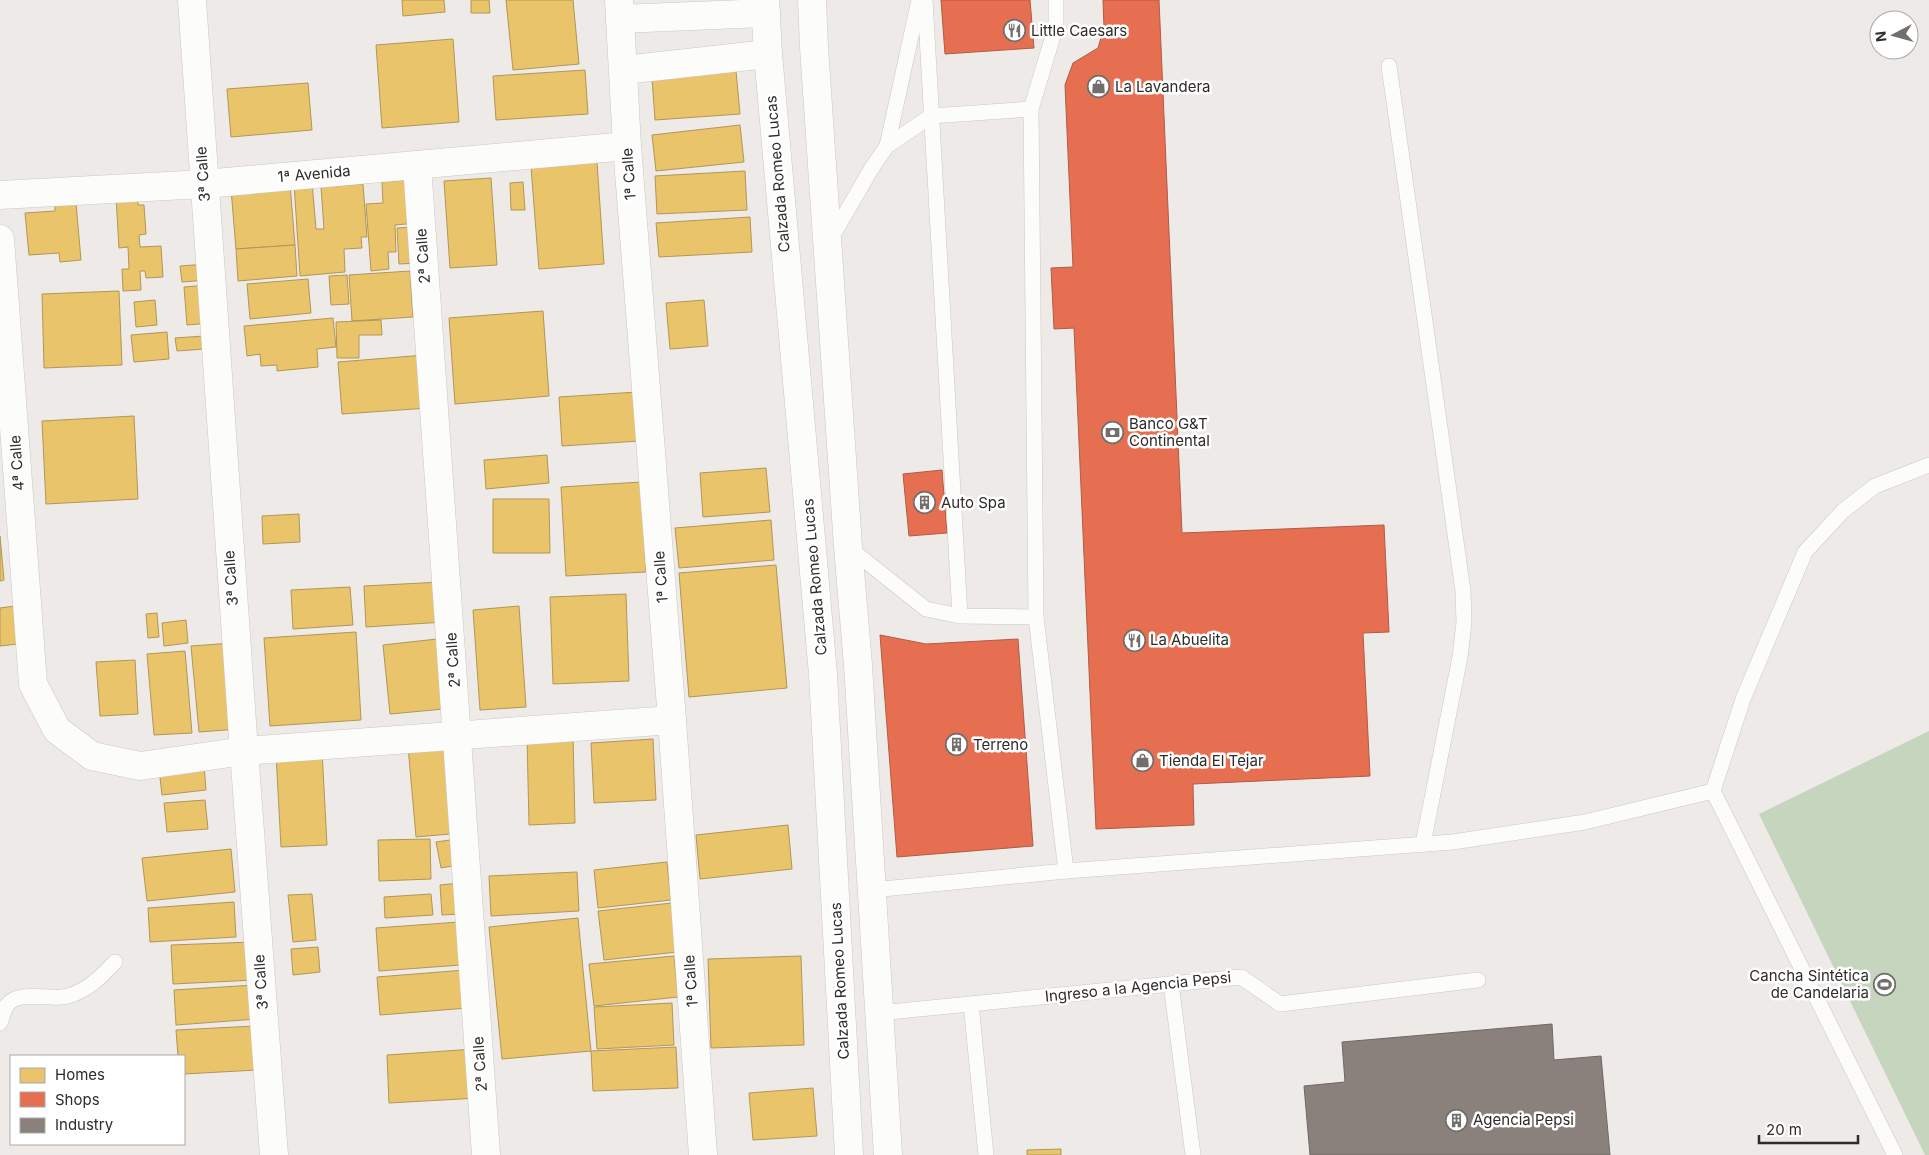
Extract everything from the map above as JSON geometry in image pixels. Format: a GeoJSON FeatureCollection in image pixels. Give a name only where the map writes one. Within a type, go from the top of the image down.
{"type":"FeatureCollection","features":[{"type":"Feature","properties":{"kind":"street","name":"3ª Calle"},"geometry":{"type":"LineString","coordinates":[[192,0],[274,1155]]}},
{"type":"Feature","properties":{"kind":"street"},"geometry":{"type":"LineString","coordinates":[[812,0],[888,1155]]}},
{"type":"Feature","properties":{"kind":"street"},"geometry":{"type":"LineString","coordinates":[[620,9],[765,6]]}},
{"type":"Feature","properties":{"kind":"street","name":"Calzada Romeo Lucas"},"geometry":{"type":"LineString","coordinates":[[765,6],[823,674],[850,1155]]}},
{"type":"Feature","properties":{"kind":"street","name":"1ª Calle"},"geometry":{"type":"LineString","coordinates":[[620,9],[627,146],[672,720],[703,1155]]}},
{"type":"Feature","properties":{"kind":"street"},"geometry":{"type":"LineString","coordinates":[[624,70],[768,54]]}},
{"type":"Feature","properties":{"kind":"street","name":"1ª Avenida"},"geometry":{"type":"LineString","coordinates":[[0,195],[204,184],[627,146]]}},
{"type":"Feature","properties":{"kind":"street","name":"2ª Calle"},"geometry":{"type":"LineString","coordinates":[[417,165],[486,1155]]}},
{"type":"Feature","properties":{"kind":"street","name":"4ª Calle"},"geometry":{"type":"LineString","coordinates":[[0,239],[33,684],[57,730],[92,756],[140,766],[244,752],[672,720]]}},
{"type":"Feature","properties":{"kind":"lane"},"geometry":{"type":"LineString","coordinates":[[887,146],[919,0]]}},
{"type":"Feature","properties":{"kind":"lane"},"geometry":{"type":"LineString","coordinates":[[925,0],[960,616]]}},
{"type":"Feature","properties":{"kind":"lane"},"geometry":{"type":"LineString","coordinates":[[1056,0],[1056,26],[1031,109],[1036,617],[1066,870]]}},
{"type":"Feature","properties":{"kind":"lane"},"geometry":{"type":"LineString","coordinates":[[1389,66],[1464,591],[1464,623],[1460,657],[1423,844]]}},
{"type":"Feature","properties":{"kind":"lane"},"geometry":{"type":"LineString","coordinates":[[828,243],[873,166],[887,146],[931,116],[1031,109]]}},
{"type":"Feature","properties":{"kind":"lane"},"geometry":{"type":"LineString","coordinates":[[1896,1155],[1713,791],[1743,699],[1805,552],[1843,511],[1875,486],[1929,465]]}},
{"type":"Feature","properties":{"kind":"lane"},"geometry":{"type":"LineString","coordinates":[[848,547],[926,609],[960,616],[1036,617]]}},
{"type":"Feature","properties":{"kind":"lane"},"geometry":{"type":"LineString","coordinates":[[872,890],[1066,870],[1453,842],[1585,822],[1713,791]]}},
{"type":"Feature","properties":{"kind":"lane"},"geometry":{"type":"LineString","coordinates":[[0,1023],[8,1004],[23,996],[40,998],[65,996],[83,990],[100,978],[115,962]]}},
{"type":"Feature","properties":{"kind":"lane","name":"Ingreso a la Agencia Pepsi"},"geometry":{"type":"LineString","coordinates":[[879,1013],[1241,978],[1280,1004],[1478,980]]}},
{"type":"Feature","properties":{"kind":"lane"},"geometry":{"type":"LineString","coordinates":[[1171,984],[1192,1155]]}},
{"type":"Feature","properties":{"kind":"lane"},"geometry":{"type":"LineString","coordinates":[[971,1004],[986,1155]]}},
{"type":"Feature","properties":{"kind":"green space","name":"Cancha Sintética de Candelaria"},"geometry":{"type":"Polygon","coordinates":[[[1929,731],[1929,1155],[1925,1155],[1759,814],[1929,731]]]}},
{"type":"Feature","properties":{"kind":"building: Homes"},"geometry":{"type":"Polygon","coordinates":[[[402,0],[444,0],[445,12],[403,16],[402,0]]]}},
{"type":"Feature","properties":{"kind":"building: Homes"},"geometry":{"type":"Polygon","coordinates":[[[471,0],[489,0],[490,13],[471,13],[471,0]]]}},
{"type":"Feature","properties":{"kind":"building: Homes"},"geometry":{"type":"Polygon","coordinates":[[[506,0],[573,0],[579,64],[513,70],[506,0]]]}},
{"type":"Feature","properties":{"kind":"building: Homes"},"geometry":{"type":"Polygon","coordinates":[[[453,39],[459,122],[382,128],[376,45],[453,39]]]}},
{"type":"Feature","properties":{"kind":"building: Homes"},"geometry":{"type":"Polygon","coordinates":[[[585,70],[588,114],[496,120],[493,76],[585,70]]]}},
{"type":"Feature","properties":{"kind":"building: Homes"},"geometry":{"type":"Polygon","coordinates":[[[736,71],[740,114],[655,120],[652,78],[736,71]]]}},
{"type":"Feature","properties":{"kind":"building: Homes"},"geometry":{"type":"Polygon","coordinates":[[[308,83],[312,130],[231,137],[227,89],[308,83]]]}},
{"type":"Feature","properties":{"kind":"building: Homes"},"geometry":{"type":"Polygon","coordinates":[[[740,125],[744,162],[656,171],[652,135],[740,125]]]}},
{"type":"Feature","properties":{"kind":"building: Homes"},"geometry":{"type":"Polygon","coordinates":[[[597,162],[604,264],[539,269],[531,167],[597,162]]]}},
{"type":"Feature","properties":{"kind":"building: Homes"},"geometry":{"type":"Polygon","coordinates":[[[745,171],[747,210],[657,214],[655,176],[745,171]]]}},
{"type":"Feature","properties":{"kind":"building: Homes"},"geometry":{"type":"Polygon","coordinates":[[[491,178],[497,265],[450,268],[444,181],[491,178]]]}},
{"type":"Feature","properties":{"kind":"building: Homes"},"geometry":{"type":"Polygon","coordinates":[[[414,179],[417,223],[395,225],[396,252],[388,252],[389,269],[371,271],[366,204],[383,203],[382,182],[414,179]]]}},
{"type":"Feature","properties":{"kind":"building: Homes"},"geometry":{"type":"Polygon","coordinates":[[[312,182],[316,229],[324,229],[321,187],[363,184],[367,237],[361,237],[362,248],[344,249],[345,272],[300,276],[294,183],[312,182]]]}},
{"type":"Feature","properties":{"kind":"building: Homes"},"geometry":{"type":"Polygon","coordinates":[[[523,182],[525,210],[511,210],[510,183],[523,182]]]}},
{"type":"Feature","properties":{"kind":"building: Homes"},"geometry":{"type":"Polygon","coordinates":[[[290,184],[295,245],[236,249],[231,189],[290,184]]]}},
{"type":"Feature","properties":{"kind":"building: Homes"},"geometry":{"type":"Polygon","coordinates":[[[138,196],[138,205],[144,205],[146,234],[139,235],[140,247],[161,246],[163,277],[146,278],[145,271],[140,271],[141,290],[123,291],[122,269],[129,269],[128,247],[119,248],[116,197],[138,196]]]}},
{"type":"Feature","properties":{"kind":"building: Homes"},"geometry":{"type":"Polygon","coordinates":[[[76,203],[81,260],[60,262],[59,253],[29,255],[25,213],[55,211],[55,205],[76,203]]]}},
{"type":"Feature","properties":{"kind":"building: Homes"},"geometry":{"type":"Polygon","coordinates":[[[750,217],[752,252],[659,257],[656,223],[750,217]]]}},
{"type":"Feature","properties":{"kind":"building: Homes"},"geometry":{"type":"Polygon","coordinates":[[[416,227],[418,263],[399,264],[397,228],[416,227]]]}},
{"type":"Feature","properties":{"kind":"building: Homes"},"geometry":{"type":"Polygon","coordinates":[[[295,245],[297,276],[238,281],[236,249],[295,245]]]}},
{"type":"Feature","properties":{"kind":"building: Homes"},"geometry":{"type":"Polygon","coordinates":[[[207,264],[208,280],[182,282],[180,266],[207,264]]]}},
{"type":"Feature","properties":{"kind":"building: Homes"},"geometry":{"type":"Polygon","coordinates":[[[410,271],[413,317],[352,321],[349,275],[410,271]]]}},
{"type":"Feature","properties":{"kind":"building: Homes"},"geometry":{"type":"Polygon","coordinates":[[[347,275],[349,304],[331,305],[329,276],[347,275]]]}},
{"type":"Feature","properties":{"kind":"building: Homes"},"geometry":{"type":"Polygon","coordinates":[[[308,279],[311,313],[250,319],[247,284],[308,279]]]}},
{"type":"Feature","properties":{"kind":"building: Homes"},"geometry":{"type":"Polygon","coordinates":[[[208,285],[211,323],[187,325],[184,287],[208,285]]]}},
{"type":"Feature","properties":{"kind":"building: Homes"},"geometry":{"type":"Polygon","coordinates":[[[119,291],[122,365],[44,368],[42,294],[119,291]]]}},
{"type":"Feature","properties":{"kind":"building: Homes"},"geometry":{"type":"Polygon","coordinates":[[[155,300],[157,325],[136,327],[134,302],[155,300]]]}},
{"type":"Feature","properties":{"kind":"building: Homes"},"geometry":{"type":"Polygon","coordinates":[[[704,300],[708,346],[670,349],[666,303],[704,300]]]}},
{"type":"Feature","properties":{"kind":"building: Homes"},"geometry":{"type":"Polygon","coordinates":[[[543,311],[549,396],[455,404],[449,318],[543,311]]]}},
{"type":"Feature","properties":{"kind":"building: Homes"},"geometry":{"type":"Polygon","coordinates":[[[333,318],[336,347],[317,349],[318,367],[277,371],[277,365],[261,366],[260,354],[247,356],[244,326],[333,318]]]}},
{"type":"Feature","properties":{"kind":"building: Homes"},"geometry":{"type":"Polygon","coordinates":[[[381,320],[382,335],[359,335],[359,358],[337,358],[336,322],[381,320]]]}},
{"type":"Feature","properties":{"kind":"building: Homes"},"geometry":{"type":"Polygon","coordinates":[[[167,332],[169,359],[134,362],[131,335],[167,332]]]}},
{"type":"Feature","properties":{"kind":"building: Homes"},"geometry":{"type":"Polygon","coordinates":[[[204,336],[205,349],[177,351],[175,338],[204,336]]]}},
{"type":"Feature","properties":{"kind":"building: Homes"},"geometry":{"type":"Polygon","coordinates":[[[425,355],[429,408],[342,414],[338,362],[425,355]]]}},
{"type":"Feature","properties":{"kind":"building: Homes"},"geometry":{"type":"Polygon","coordinates":[[[637,392],[640,441],[562,446],[559,397],[637,392]]]}},
{"type":"Feature","properties":{"kind":"building: Homes"},"geometry":{"type":"Polygon","coordinates":[[[134,416],[138,499],[46,504],[42,421],[134,416]]]}},
{"type":"Feature","properties":{"kind":"building: Homes"},"geometry":{"type":"Polygon","coordinates":[[[547,455],[549,483],[486,489],[484,460],[547,455]]]}},
{"type":"Feature","properties":{"kind":"building: Homes"},"geometry":{"type":"Polygon","coordinates":[[[766,468],[770,512],[703,517],[700,473],[766,468]]]}},
{"type":"Feature","properties":{"kind":"building: Homes"},"geometry":{"type":"Polygon","coordinates":[[[641,482],[646,572],[566,576],[561,487],[641,482]]]}},
{"type":"Feature","properties":{"kind":"building: Homes"},"geometry":{"type":"Polygon","coordinates":[[[493,499],[549,499],[550,553],[493,553],[493,499]]]}},
{"type":"Feature","properties":{"kind":"building: Homes"},"geometry":{"type":"Polygon","coordinates":[[[299,514],[300,542],[263,544],[262,516],[299,514]]]}},
{"type":"Feature","properties":{"kind":"building: Homes"},"geometry":{"type":"Polygon","coordinates":[[[771,520],[774,560],[679,568],[675,528],[771,520]]]}},
{"type":"Feature","properties":{"kind":"building: Homes"},"geometry":{"type":"Polygon","coordinates":[[[0,536],[4,580],[0,581],[0,536]]]}},
{"type":"Feature","properties":{"kind":"building: Homes"},"geometry":{"type":"Polygon","coordinates":[[[776,565],[787,688],[689,697],[679,573],[776,565]]]}},
{"type":"Feature","properties":{"kind":"building: Homes"},"geometry":{"type":"Polygon","coordinates":[[[441,582],[444,622],[366,627],[364,586],[441,582]]]}},
{"type":"Feature","properties":{"kind":"building: Homes"},"geometry":{"type":"Polygon","coordinates":[[[350,587],[353,625],[293,629],[291,590],[350,587]]]}},
{"type":"Feature","properties":{"kind":"building: Homes"},"geometry":{"type":"Polygon","coordinates":[[[626,594],[629,681],[553,684],[550,597],[626,594]]]}},
{"type":"Feature","properties":{"kind":"building: Homes"},"geometry":{"type":"Polygon","coordinates":[[[22,605],[26,643],[0,646],[0,608],[22,605]]]}},
{"type":"Feature","properties":{"kind":"building: Homes"},"geometry":{"type":"Polygon","coordinates":[[[519,606],[526,707],[480,710],[473,610],[519,606]]]}},
{"type":"Feature","properties":{"kind":"building: Homes"},"geometry":{"type":"Polygon","coordinates":[[[157,613],[159,637],[148,638],[146,614],[157,613]]]}},
{"type":"Feature","properties":{"kind":"building: Homes"},"geometry":{"type":"Polygon","coordinates":[[[186,620],[188,643],[164,646],[162,623],[186,620]]]}},
{"type":"Feature","properties":{"kind":"building: Homes"},"geometry":{"type":"Polygon","coordinates":[[[356,632],[361,720],[270,726],[264,638],[356,632]]]}},
{"type":"Feature","properties":{"kind":"building: Homes"},"geometry":{"type":"Polygon","coordinates":[[[437,639],[444,709],[390,714],[383,645],[437,639]]]}},
{"type":"Feature","properties":{"kind":"building: Homes"},"geometry":{"type":"Polygon","coordinates":[[[232,643],[239,729],[199,732],[191,646],[232,643]]]}},
{"type":"Feature","properties":{"kind":"building: Homes"},"geometry":{"type":"Polygon","coordinates":[[[185,651],[192,733],[154,735],[147,654],[185,651]]]}},
{"type":"Feature","properties":{"kind":"building: Homes"},"geometry":{"type":"Polygon","coordinates":[[[135,660],[138,714],[100,716],[96,662],[135,660]]]}},
{"type":"Feature","properties":{"kind":"building: Homes"},"geometry":{"type":"Polygon","coordinates":[[[573,735],[575,823],[529,825],[527,736],[573,735]]]}},
{"type":"Feature","properties":{"kind":"building: Homes"},"geometry":{"type":"Polygon","coordinates":[[[653,739],[656,800],[594,803],[591,743],[653,739]]]}},
{"type":"Feature","properties":{"kind":"building: Homes"},"geometry":{"type":"Polygon","coordinates":[[[453,743],[461,833],[416,837],[408,746],[453,743]]]}},
{"type":"Feature","properties":{"kind":"building: Homes"},"geometry":{"type":"Polygon","coordinates":[[[322,751],[327,845],[281,847],[276,754],[322,751]]]}},
{"type":"Feature","properties":{"kind":"building: Homes"},"geometry":{"type":"Polygon","coordinates":[[[204,765],[206,790],[162,795],[159,769],[204,765]]]}},
{"type":"Feature","properties":{"kind":"building: Homes"},"geometry":{"type":"Polygon","coordinates":[[[205,800],[208,829],[167,832],[164,803],[205,800]]]}},
{"type":"Feature","properties":{"kind":"building: Homes"},"geometry":{"type":"Polygon","coordinates":[[[788,825],[792,869],[700,879],[696,835],[788,825]]]}},
{"type":"Feature","properties":{"kind":"building: Homes"},"geometry":{"type":"Polygon","coordinates":[[[430,839],[431,879],[379,881],[378,840],[430,839]]]}},
{"type":"Feature","properties":{"kind":"building: Homes"},"geometry":{"type":"Polygon","coordinates":[[[457,839],[462,864],[441,868],[436,842],[457,839]]]}},
{"type":"Feature","properties":{"kind":"building: Homes"},"geometry":{"type":"Polygon","coordinates":[[[231,849],[235,892],[147,901],[142,858],[231,849]]]}},
{"type":"Feature","properties":{"kind":"building: Homes"},"geometry":{"type":"Polygon","coordinates":[[[667,862],[671,900],[598,908],[594,870],[667,862]]]}},
{"type":"Feature","properties":{"kind":"building: Homes"},"geometry":{"type":"Polygon","coordinates":[[[577,872],[579,911],[491,916],[489,876],[577,872]]]}},
{"type":"Feature","properties":{"kind":"building: Homes"},"geometry":{"type":"Polygon","coordinates":[[[460,883],[462,914],[442,915],[440,885],[460,883]]]}},
{"type":"Feature","properties":{"kind":"building: Homes"},"geometry":{"type":"Polygon","coordinates":[[[312,894],[316,940],[293,942],[288,895],[312,894]]]}},
{"type":"Feature","properties":{"kind":"building: Homes"},"geometry":{"type":"Polygon","coordinates":[[[431,894],[433,915],[385,918],[384,897],[431,894]]]}},
{"type":"Feature","properties":{"kind":"building: Homes"},"geometry":{"type":"Polygon","coordinates":[[[234,902],[236,937],[150,942],[148,908],[234,902]]]}},
{"type":"Feature","properties":{"kind":"building: Homes"},"geometry":{"type":"Polygon","coordinates":[[[672,903],[677,952],[604,960],[598,911],[672,903]]]}},
{"type":"Feature","properties":{"kind":"building: Homes"},"geometry":{"type":"Polygon","coordinates":[[[578,918],[591,1051],[502,1059],[489,927],[578,918]]]}},
{"type":"Feature","properties":{"kind":"building: Homes"},"geometry":{"type":"Polygon","coordinates":[[[459,922],[461,965],[379,971],[376,928],[459,922]]]}},
{"type":"Feature","properties":{"kind":"building: Homes"},"geometry":{"type":"Polygon","coordinates":[[[253,942],[255,980],[173,984],[171,945],[253,942]]]}},
{"type":"Feature","properties":{"kind":"building: Homes"},"geometry":{"type":"Polygon","coordinates":[[[318,947],[320,972],[293,975],[291,949],[318,947]]]}},
{"type":"Feature","properties":{"kind":"building: Homes"},"geometry":{"type":"Polygon","coordinates":[[[674,956],[678,997],[594,1006],[589,964],[674,956]]]}},
{"type":"Feature","properties":{"kind":"building: Homes"},"geometry":{"type":"Polygon","coordinates":[[[801,956],[804,1045],[711,1048],[708,959],[801,956]]]}},
{"type":"Feature","properties":{"kind":"building: Homes"},"geometry":{"type":"Polygon","coordinates":[[[465,970],[468,1008],[380,1015],[377,977],[465,970]]]}},
{"type":"Feature","properties":{"kind":"building: Homes"},"geometry":{"type":"Polygon","coordinates":[[[254,985],[257,1019],[176,1025],[174,990],[254,985]]]}},
{"type":"Feature","properties":{"kind":"building: Homes"},"geometry":{"type":"Polygon","coordinates":[[[672,1003],[674,1045],[597,1049],[594,1007],[672,1003]]]}},
{"type":"Feature","properties":{"kind":"building: Homes"},"geometry":{"type":"Polygon","coordinates":[[[255,1026],[257,1070],[185,1074],[185,1055],[178,1055],[176,1030],[255,1026]]]}},
{"type":"Feature","properties":{"kind":"building: Homes"},"geometry":{"type":"Polygon","coordinates":[[[676,1047],[678,1088],[593,1091],[591,1051],[676,1047]]]}},
{"type":"Feature","properties":{"kind":"building: Homes"},"geometry":{"type":"Polygon","coordinates":[[[475,1049],[478,1098],[389,1103],[387,1055],[475,1049]]]}},
{"type":"Feature","properties":{"kind":"building: Homes"},"geometry":{"type":"Polygon","coordinates":[[[813,1088],[817,1136],[753,1140],[749,1093],[813,1088]]]}},
{"type":"Feature","properties":{"kind":"building: Homes"},"geometry":{"type":"Polygon","coordinates":[[[1061,1149],[1061,1155],[1027,1155],[1027,1150],[1061,1149]]]}},
{"type":"Feature","properties":{"kind":"building: Shops"},"geometry":{"type":"Polygon","coordinates":[[[941,0],[1030,0],[1034,48],[945,54],[941,0]]]}},
{"type":"Feature","properties":{"kind":"building: Shops"},"geometry":{"type":"Polygon","coordinates":[[[1103,0],[1159,0],[1182,533],[1384,525],[1389,632],[1363,633],[1370,776],[1193,784],[1194,825],[1096,829],[1074,328],[1054,329],[1051,268],[1073,267],[1065,85],[1073,63],[1098,48],[1104,28],[1103,0]]]}},
{"type":"Feature","properties":{"kind":"building: Shops","name":"Auto Spa"},"geometry":{"type":"Polygon","coordinates":[[[942,470],[947,533],[909,536],[903,474],[942,470]]]}},
{"type":"Feature","properties":{"kind":"building: Shops","name":"Terreno"},"geometry":{"type":"Polygon","coordinates":[[[880,635],[926,644],[1018,639],[1033,846],[897,857],[880,635]]]}},
{"type":"Feature","properties":{"kind":"building: Industry","name":"Agencia Pepsi"},"geometry":{"type":"Polygon","coordinates":[[[1552,1024],[1554,1060],[1601,1056],[1610,1155],[1310,1155],[1304,1086],[1345,1082],[1342,1042],[1552,1024]]]}},
{"type":"Feature","properties":{"kind":"place","name":"Little Caesars"},"geometry":{"type":"Point","coordinates":[1015,31]}},
{"type":"Feature","properties":{"kind":"place","name":"La Lavandera"},"geometry":{"type":"Point","coordinates":[1099,87]}},
{"type":"Feature","properties":{"kind":"place","name":"Banco G&T Continental"},"geometry":{"type":"Point","coordinates":[1113,433]}},
{"type":"Feature","properties":{"kind":"place","name":"Auto Spa"},"geometry":{"type":"Point","coordinates":[925,503]}},
{"type":"Feature","properties":{"kind":"place","name":"La Abuelita"},"geometry":{"type":"Point","coordinates":[1134,640]}},
{"type":"Feature","properties":{"kind":"place","name":"Terreno"},"geometry":{"type":"Point","coordinates":[957,745]}},
{"type":"Feature","properties":{"kind":"place","name":"Tienda El Tejar"},"geometry":{"type":"Point","coordinates":[1143,761]}},
{"type":"Feature","properties":{"kind":"place","name":"Cancha Sintética de Candelaria"},"geometry":{"type":"Point","coordinates":[1885,985]}},
{"type":"Feature","properties":{"kind":"place","name":"Agencia Pepsi"},"geometry":{"type":"Point","coordinates":[1457,1120]}}]}
